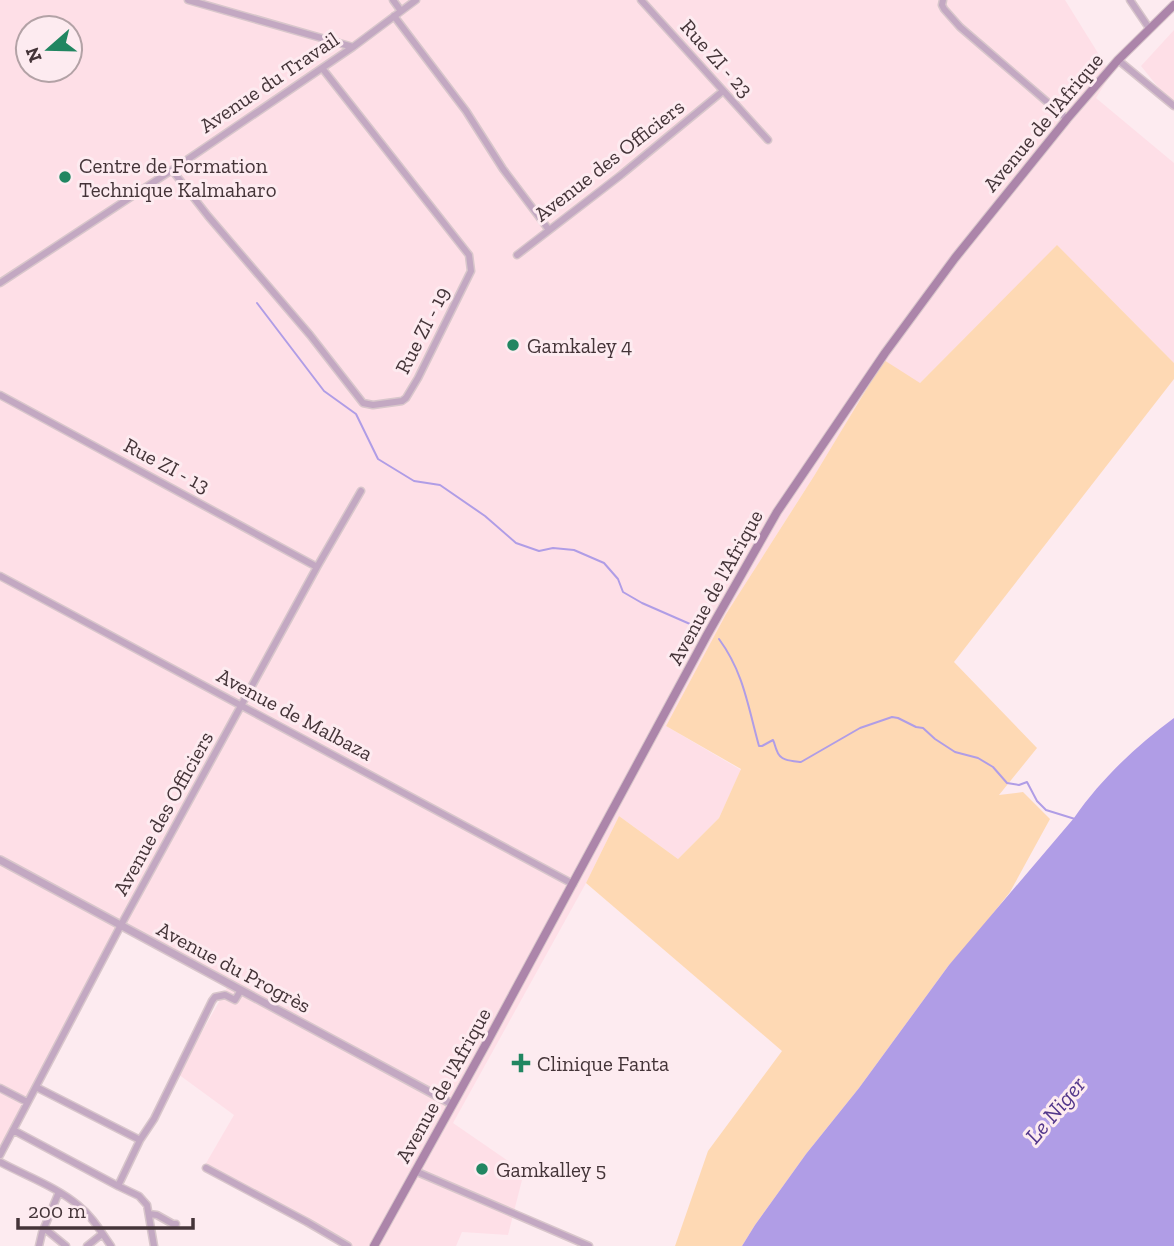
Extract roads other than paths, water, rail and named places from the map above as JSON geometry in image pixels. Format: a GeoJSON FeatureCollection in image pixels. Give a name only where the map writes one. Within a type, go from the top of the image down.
{"type":"FeatureCollection","features":[{"type":"Feature","properties":{"kind":"main road","name":"Avenue de l'Afrique"},"geometry":{"type":"LineString","coordinates":[[374,1246],[701,646],[777,512],[914,311],[955,258],[1118,60],[1174,5]]}},
{"type":"Feature","properties":{"kind":"street"},"geometry":{"type":"LineString","coordinates":[[187,0],[353,47]]}},
{"type":"Feature","properties":{"kind":"street"},"geometry":{"type":"LineString","coordinates":[[393,0],[401,11]]}},
{"type":"Feature","properties":{"kind":"street","name":"Avenue du Travail"},"geometry":{"type":"LineString","coordinates":[[0,283],[353,47],[416,0]]}},
{"type":"Feature","properties":{"kind":"street","name":"Rue ZI - 23"},"geometry":{"type":"LineString","coordinates":[[640,0],[768,140]]}},
{"type":"Feature","properties":{"kind":"street"},"geometry":{"type":"LineString","coordinates":[[943,0],[944,9],[960,27],[1068,119]]}},
{"type":"Feature","properties":{"kind":"street"},"geometry":{"type":"LineString","coordinates":[[1130,0],[1149,28]]}},
{"type":"Feature","properties":{"kind":"street"},"geometry":{"type":"LineString","coordinates":[[394,16],[466,111],[503,169],[549,230]]}},
{"type":"Feature","properties":{"kind":"street"},"geometry":{"type":"LineString","coordinates":[[1118,60],[1174,106]]}},
{"type":"Feature","properties":{"kind":"street","name":"Rue ZI - 19"},"geometry":{"type":"LineString","coordinates":[[172,170],[216,227],[310,335],[363,403],[373,405],[407,398],[471,271],[469,255],[322,68]]}},
{"type":"Feature","properties":{"kind":"street","name":"Avenue des Officiers"},"geometry":{"type":"LineString","coordinates":[[517,255],[621,175],[723,91]]}},
{"type":"Feature","properties":{"kind":"street","name":"Rue ZI - 13"},"geometry":{"type":"LineString","coordinates":[[0,395],[317,566]]}},
{"type":"Feature","properties":{"kind":"street","name":"Avenue des Officiers"},"geometry":{"type":"LineString","coordinates":[[0,1155],[121,925],[317,566],[361,491]]}},
{"type":"Feature","properties":{"kind":"street","name":"Avenue de Malbaza"},"geometry":{"type":"LineString","coordinates":[[0,576],[573,884]]}},
{"type":"Feature","properties":{"kind":"street","name":"Avenue du Progrès"},"geometry":{"type":"LineString","coordinates":[[0,860],[452,1104]]}},
{"type":"Feature","properties":{"kind":"street"},"geometry":{"type":"LineString","coordinates":[[118,1186],[213,998],[225,995],[235,999],[241,990]]}},
{"type":"Feature","properties":{"kind":"street"},"geometry":{"type":"LineString","coordinates":[[36,1087],[140,1140]]}},
{"type":"Feature","properties":{"kind":"street"},"geometry":{"type":"LineString","coordinates":[[0,1088],[27,1102]]}},
{"type":"Feature","properties":{"kind":"street"},"geometry":{"type":"LineString","coordinates":[[13,1130],[144,1199],[154,1246]]}},
{"type":"Feature","properties":{"kind":"street"},"geometry":{"type":"LineString","coordinates":[[0,1162],[58,1192],[80,1207],[111,1246]]}},
{"type":"Feature","properties":{"kind":"street"},"geometry":{"type":"LineString","coordinates":[[206,1168],[348,1246]]}},
{"type":"Feature","properties":{"kind":"street"},"geometry":{"type":"LineString","coordinates":[[415,1171],[589,1246]]}},
{"type":"Feature","properties":{"kind":"street"},"geometry":{"type":"LineString","coordinates":[[39,1246],[58,1192]]}},
{"type":"Feature","properties":{"kind":"street"},"geometry":{"type":"LineString","coordinates":[[149,1214],[176,1224]]}},
{"type":"Feature","properties":{"kind":"street"},"geometry":{"type":"LineString","coordinates":[[44,1228],[66,1246]]}},
{"type":"Feature","properties":{"kind":"street"},"geometry":{"type":"LineString","coordinates":[[87,1246],[102,1234]]}},
{"type":"Feature","properties":{"kind":"water","name":"Le Niger"},"geometry":{"type":"Polygon","coordinates":[[[1174,718],[1174,1246],[742,1246],[806,1154],[859,1088],[949,965],[1107,777],[1174,718]]]}},
{"type":"Feature","properties":{"kind":"waterway"},"geometry":{"type":"LineString","coordinates":[[257,303],[324,391],[356,414],[378,459],[414,481],[440,485],[485,516],[516,543],[539,551],[553,548],[574,550],[604,563],[618,579],[623,592],[690,624]]}},
{"type":"Feature","properties":{"kind":"waterway"},"geometry":{"type":"LineString","coordinates":[[719,639],[740,678],[759,746],[773,740],[784,759],[801,762],[860,728],[892,717],[898,718],[923,728],[955,752],[978,758],[993,767],[1007,783],[1019,785],[1027,782],[1037,801],[1046,810],[1075,819]]}},
{"type":"Feature","properties":{"kind":"place","name":"Centre de Formation Technique Kalmaharo"},"geometry":{"type":"Point","coordinates":[65,177]}},
{"type":"Feature","properties":{"kind":"place","name":"Gamkaley 4"},"geometry":{"type":"Point","coordinates":[513,345]}},
{"type":"Feature","properties":{"kind":"place","name":"Clinique Fanta"},"geometry":{"type":"Point","coordinates":[521,1063]}},
{"type":"Feature","properties":{"kind":"place","name":"Gamkalley 5"},"geometry":{"type":"Point","coordinates":[482,1169]}}]}
